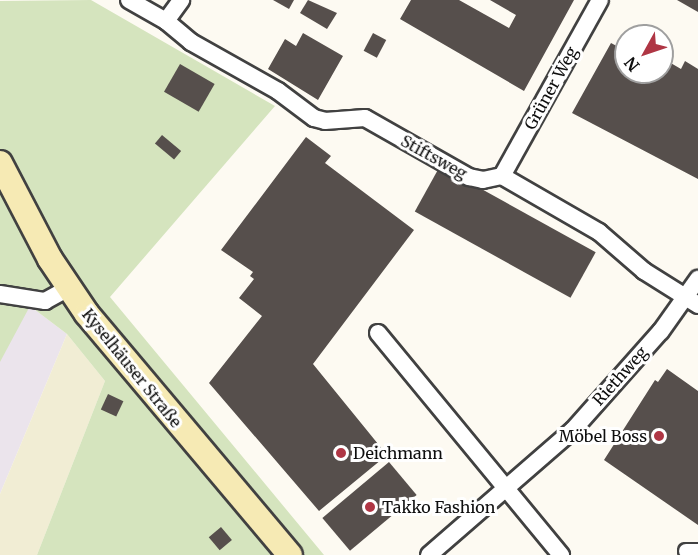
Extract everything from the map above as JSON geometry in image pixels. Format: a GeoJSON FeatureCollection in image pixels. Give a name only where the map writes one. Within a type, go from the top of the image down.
{"type":"FeatureCollection","features":[{"type":"Feature","properties":{"kind":"main road","name":"Kyselhäuser Straße"},"geometry":{"type":"LineString","coordinates":[[0,164],[68,288],[123,359],[290,555]]}},
{"type":"Feature","properties":{"kind":"street","name":"Stiftsweg"},"geometry":{"type":"LineString","coordinates":[[129,0],[166,21],[191,42],[278,91],[314,118],[325,122],[365,118],[469,177],[483,180],[502,176]]}},
{"type":"Feature","properties":{"kind":"street"},"geometry":{"type":"LineString","coordinates":[[166,21],[181,0]]}},
{"type":"Feature","properties":{"kind":"street","name":"Grüner Weg"},"geometry":{"type":"LineString","coordinates":[[502,176],[600,0]]}},
{"type":"Feature","properties":{"kind":"street"},"geometry":{"type":"LineString","coordinates":[[502,176],[591,227],[644,271],[692,301]]}},
{"type":"Feature","properties":{"kind":"street","name":"Riethweg"},"geometry":{"type":"LineString","coordinates":[[429,555],[573,430],[661,331],[692,301],[698,279]]}},
{"type":"Feature","properties":{"kind":"street"},"geometry":{"type":"LineString","coordinates":[[0,294],[45,301],[68,288]]}},
{"type":"Feature","properties":{"kind":"street"},"geometry":{"type":"LineString","coordinates":[[378,333],[561,555]]}},
{"type":"Feature","properties":{"kind":"shaded area"},"geometry":{"type":"Polygon","coordinates":[[[0,301],[30,306],[67,334],[0,494],[0,301]]]}},
{"type":"Feature","properties":{"kind":"shaded area"},"geometry":{"type":"Polygon","coordinates":[[[67,334],[105,381],[37,555],[0,555],[0,494],[67,334]]]}},
{"type":"Feature","properties":{"kind":"green space"},"geometry":{"type":"Polygon","coordinates":[[[91,0],[275,106],[110,297],[324,555],[37,555],[105,381],[67,334],[30,306],[0,362],[0,1],[91,0]]]}},
{"type":"Feature","properties":{"kind":"building"},"geometry":{"type":"Polygon","coordinates":[[[273,0],[294,0],[289,9],[273,0]]]}},
{"type":"Feature","properties":{"kind":"building"},"geometry":{"type":"Polygon","coordinates":[[[308,0],[337,13],[327,29],[300,13],[308,0]]]}},
{"type":"Feature","properties":{"kind":"building"},"geometry":{"type":"Polygon","coordinates":[[[411,0],[459,0],[509,28],[516,15],[490,0],[574,0],[524,91],[400,19],[411,0]]]}},
{"type":"Feature","properties":{"kind":"building"},"geometry":{"type":"Polygon","coordinates":[[[677,0],[698,0],[698,12],[677,0]]]}},
{"type":"Feature","properties":{"kind":"building"},"geometry":{"type":"Polygon","coordinates":[[[303,33],[343,56],[318,100],[268,69],[285,39],[296,46],[303,33]]]}},
{"type":"Feature","properties":{"kind":"building"},"geometry":{"type":"Polygon","coordinates":[[[373,33],[386,40],[377,58],[364,51],[373,33]]]}},
{"type":"Feature","properties":{"kind":"building"},"geometry":{"type":"Polygon","coordinates":[[[611,43],[614,45],[614,84],[674,84],[674,65],[681,69],[685,61],[698,69],[698,179],[572,113],[611,43]]]}},
{"type":"Feature","properties":{"kind":"building"},"geometry":{"type":"Polygon","coordinates":[[[180,64],[215,84],[199,112],[164,92],[180,64]]]}},
{"type":"Feature","properties":{"kind":"building"},"geometry":{"type":"Polygon","coordinates":[[[162,135],[181,151],[174,159],[155,143],[162,135]]]}},
{"type":"Feature","properties":{"kind":"building"},"geometry":{"type":"Polygon","coordinates":[[[306,137],[331,156],[325,163],[414,230],[313,364],[387,455],[319,511],[209,383],[262,316],[239,298],[254,279],[250,276],[253,272],[221,250],[306,137]]]}},
{"type":"Feature","properties":{"kind":"building"},"geometry":{"type":"Polygon","coordinates":[[[440,166],[596,252],[570,298],[415,211],[440,166]]]}},
{"type":"Feature","properties":{"kind":"building","name":"Möbel Boss"},"geometry":{"type":"Polygon","coordinates":[[[667,369],[698,391],[698,525],[604,460],[655,380],[658,382],[667,369]]]}},
{"type":"Feature","properties":{"kind":"building"},"geometry":{"type":"Polygon","coordinates":[[[108,394],[123,401],[116,417],[101,409],[108,394]]]}},
{"type":"Feature","properties":{"kind":"building","name":"Takko Fashion"},"geometry":{"type":"Polygon","coordinates":[[[389,462],[417,495],[350,551],[322,518],[389,462]]]}},
{"type":"Feature","properties":{"kind":"building"},"geometry":{"type":"Polygon","coordinates":[[[221,527],[232,540],[220,550],[209,537],[221,527]]]}},
{"type":"Feature","properties":{"kind":"place","name":"Möbel Boss"},"geometry":{"type":"Point","coordinates":[659,436]}},
{"type":"Feature","properties":{"kind":"place","name":"Deichmann"},"geometry":{"type":"Point","coordinates":[341,453]}},
{"type":"Feature","properties":{"kind":"place","name":"Takko Fashion"},"geometry":{"type":"Point","coordinates":[370,507]}}]}
